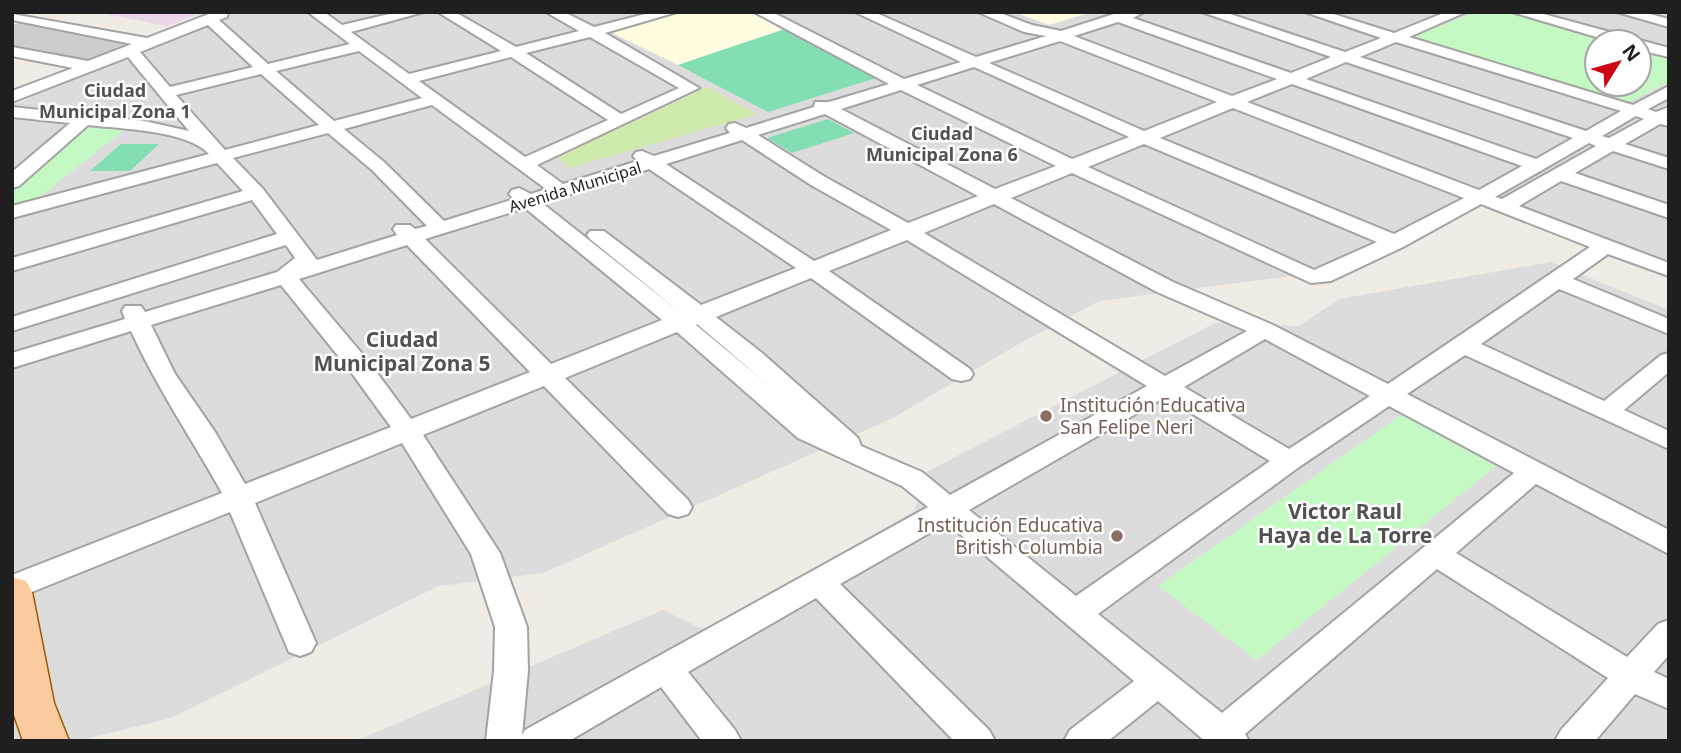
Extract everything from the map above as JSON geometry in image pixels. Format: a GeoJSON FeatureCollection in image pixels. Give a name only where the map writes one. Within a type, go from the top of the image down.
{"type":"FeatureCollection","features":[{"type":"Feature","properties":{"kind":"main road"},"geometry":{"type":"LineString","coordinates":[[12,590],[32,703],[46,741]]}},
{"type":"Feature","properties":{"kind":"street"},"geometry":{"type":"LineString","coordinates":[[12,97],[226,12]]}},
{"type":"Feature","properties":{"kind":"street"},"geometry":{"type":"LineString","coordinates":[[315,12],[348,28],[414,77],[436,99],[531,162]]}},
{"type":"Feature","properties":{"kind":"street"},"geometry":{"type":"LineString","coordinates":[[334,12],[361,46],[473,108],[531,162],[548,190],[688,320],[734,368],[807,432],[912,479],[1227,737],[1534,471]]}},
{"type":"Feature","properties":{"kind":"street"},"geometry":{"type":"LineString","coordinates":[[348,28],[416,12]]}},
{"type":"Feature","properties":{"kind":"street"},"geometry":{"type":"LineString","coordinates":[[445,12],[514,52],[620,120]]}},
{"type":"Feature","properties":{"kind":"street"},"geometry":{"type":"LineString","coordinates":[[531,162],[691,88],[553,12]]}},
{"type":"Feature","properties":{"kind":"street"},"geometry":{"type":"LineString","coordinates":[[761,12],[897,82],[1071,166],[1311,277],[1323,276],[1396,243],[1473,203],[1669,91]]}},
{"type":"Feature","properties":{"kind":"street"},"geometry":{"type":"LineString","coordinates":[[862,12],[1143,137],[1280,192],[1396,243]]}},
{"type":"Feature","properties":{"kind":"street"},"geometry":{"type":"LineString","coordinates":[[985,12],[1473,203],[1503,206],[1669,270]]}},
{"type":"Feature","properties":{"kind":"street"},"geometry":{"type":"LineString","coordinates":[[1209,12],[1669,164]]}},
{"type":"Feature","properties":{"kind":"street"},"geometry":{"type":"LineString","coordinates":[[1312,12],[1665,116]]}},
{"type":"Feature","properties":{"kind":"street"},"geometry":{"type":"LineString","coordinates":[[1416,12],[1441,19]]}},
{"type":"Feature","properties":{"kind":"street"},"geometry":{"type":"LineString","coordinates":[[12,590],[1459,12]]}},
{"type":"Feature","properties":{"kind":"street"},"geometry":{"type":"LineString","coordinates":[[1519,12],[1583,29]]}},
{"type":"Feature","properties":{"kind":"street"},"geometry":{"type":"LineString","coordinates":[[1624,12],[1669,23]]}},
{"type":"Feature","properties":{"kind":"street"},"geometry":{"type":"LineString","coordinates":[[414,77],[666,13]]}},
{"type":"Feature","properties":{"kind":"street"},"geometry":{"type":"LineString","coordinates":[[1117,14],[1538,166]]}},
{"type":"Feature","properties":{"kind":"street","name":"Avenida Municipal"},"geometry":{"type":"LineString","coordinates":[[12,349],[285,276],[407,233],[1117,14]]}},
{"type":"Feature","properties":{"kind":"street"},"geometry":{"type":"LineString","coordinates":[[18,15],[148,43]]}},
{"type":"Feature","properties":{"kind":"street"},"geometry":{"type":"LineString","coordinates":[[209,19],[378,166],[436,224]]}},
{"type":"Feature","properties":{"kind":"street"},"geometry":{"type":"LineString","coordinates":[[168,92],[361,46]]}},
{"type":"Feature","properties":{"kind":"street"},"geometry":{"type":"LineString","coordinates":[[130,50],[206,140],[256,193],[307,258],[285,276],[360,367],[407,431],[485,553],[511,626],[511,671],[504,741]]}},
{"type":"Feature","properties":{"kind":"street"},"geometry":{"type":"LineString","coordinates":[[12,51],[88,66]]}},
{"type":"Feature","properties":{"kind":"street"},"geometry":{"type":"LineString","coordinates":[[12,212],[436,99]]}},
{"type":"Feature","properties":{"kind":"street"},"geometry":{"type":"LineString","coordinates":[[822,106],[1165,287],[1265,330],[1669,543]]}},
{"type":"Feature","properties":{"kind":"street"},"geometry":{"type":"LineString","coordinates":[[12,112],[167,130],[206,140]]}},
{"type":"Feature","properties":{"kind":"street"},"geometry":{"type":"LineString","coordinates":[[1503,206],[1665,116]]}},
{"type":"Feature","properties":{"kind":"street"},"geometry":{"type":"LineString","coordinates":[[12,182],[83,120]]}},
{"type":"Feature","properties":{"kind":"street"},"geometry":{"type":"LineString","coordinates":[[740,131],[818,181],[907,231],[1289,461]]}},
{"type":"Feature","properties":{"kind":"street"},"geometry":{"type":"LineString","coordinates":[[646,159],[813,269],[961,374]]}},
{"type":"Feature","properties":{"kind":"street"},"geometry":{"type":"LineString","coordinates":[[1559,174],[1669,212]]}},
{"type":"Feature","properties":{"kind":"street"},"geometry":{"type":"LineString","coordinates":[[12,265],[256,193]]}},
{"type":"Feature","properties":{"kind":"street"},"geometry":{"type":"LineString","coordinates":[[407,233],[678,507]]}},
{"type":"Feature","properties":{"kind":"street","name":"Avenida Municipal"},"geometry":{"type":"LineString","coordinates":[[12,361],[307,258],[407,233]]}},
{"type":"Feature","properties":{"kind":"street"},"geometry":{"type":"LineString","coordinates":[[12,324],[290,237]]}},
{"type":"Feature","properties":{"kind":"street"},"geometry":{"type":"LineString","coordinates":[[1077,612],[1289,461],[1464,345],[1605,246]]}},
{"type":"Feature","properties":{"kind":"street"},"geometry":{"type":"LineString","coordinates":[[1558,280],[1669,327]]}},
{"type":"Feature","properties":{"kind":"street"},"geometry":{"type":"LineString","coordinates":[[136,316],[163,374],[202,432],[239,499],[300,643]]}},
{"type":"Feature","properties":{"kind":"street"},"geometry":{"type":"LineString","coordinates":[[537,741],[1265,330]]}},
{"type":"Feature","properties":{"kind":"street"},"geometry":{"type":"LineString","coordinates":[[1464,345],[1669,441]]}},
{"type":"Feature","properties":{"kind":"street"},"geometry":{"type":"LineString","coordinates":[[1606,412],[1669,360]]}},
{"type":"Feature","properties":{"kind":"street"},"geometry":{"type":"LineString","coordinates":[[1435,554],[1631,676],[1669,695]]}},
{"type":"Feature","properties":{"kind":"street"},"geometry":{"type":"LineString","coordinates":[[819,582],[977,741]]}},
{"type":"Feature","properties":{"kind":"street"},"geometry":{"type":"LineString","coordinates":[[1573,741],[1669,633]]}},
{"type":"Feature","properties":{"kind":"street"},"geometry":{"type":"LineString","coordinates":[[666,669],[723,741]]}},
{"type":"Feature","properties":{"kind":"street"},"geometry":{"type":"LineString","coordinates":[[1082,741],[1159,681]]}},
{"type":"Feature","properties":{"kind":"shaded area"},"geometry":{"type":"Polygon","coordinates":[[[95,12],[204,12],[167,26],[95,12]]]}},
{"type":"Feature","properties":{"kind":"shaded area"},"geometry":{"type":"Polygon","coordinates":[[[232,12],[1669,12],[1669,276],[1466,201],[1322,272],[1099,301],[1017,345],[893,418],[543,573],[439,586],[171,718],[78,741],[12,741],[12,101],[19,103],[97,66],[232,12]]]}},
{"type":"Feature","properties":{"kind":"shaded area"},"geometry":{"type":"Polygon","coordinates":[[[683,12],[749,12],[785,29],[678,65],[610,32],[683,12]]]}},
{"type":"Feature","properties":{"kind":"shaded area"},"geometry":{"type":"Polygon","coordinates":[[[1014,12],[1092,12],[1049,25],[1014,12]]]}},
{"type":"Feature","properties":{"kind":"shaded area"},"geometry":{"type":"Polygon","coordinates":[[[20,23],[130,44],[92,62],[12,49],[12,25],[20,23]]]}},
{"type":"Feature","properties":{"kind":"shaded area"},"geometry":{"type":"Polygon","coordinates":[[[1551,262],[1669,310],[1669,741],[355,741],[663,610],[709,632],[914,511],[928,471],[1215,323],[1299,326],[1339,299],[1551,262]]]}},
{"type":"Feature","properties":{"kind":"green space"},"geometry":{"type":"Polygon","coordinates":[[[1476,12],[1511,12],[1583,32],[1583,90],[1410,38],[1476,12]]]}},
{"type":"Feature","properties":{"kind":"green space"},"geometry":{"type":"Polygon","coordinates":[[[785,29],[879,77],[768,112],[678,65],[785,29]]]}},
{"type":"Feature","properties":{"kind":"green space"},"geometry":{"type":"Polygon","coordinates":[[[1653,51],[1669,55],[1669,81],[1653,90],[1653,51]]]}},
{"type":"Feature","properties":{"kind":"green space"},"geometry":{"type":"Polygon","coordinates":[[[707,87],[758,114],[569,168],[557,157],[707,87]]]}},
{"type":"Feature","properties":{"kind":"green space"},"geometry":{"type":"Polygon","coordinates":[[[1611,98],[1637,98],[1628,103],[1611,98]]]}},
{"type":"Feature","properties":{"kind":"green space"},"geometry":{"type":"Polygon","coordinates":[[[828,119],[854,133],[792,153],[767,138],[828,119]]]}},
{"type":"Feature","properties":{"kind":"green space"},"geometry":{"type":"Polygon","coordinates":[[[90,124],[126,128],[32,203],[12,209],[12,189],[90,124]]]}},
{"type":"Feature","properties":{"kind":"green space"},"geometry":{"type":"Polygon","coordinates":[[[121,144],[159,144],[130,171],[90,171],[121,144]]]}},
{"type":"Feature","properties":{"kind":"green space"},"geometry":{"type":"Polygon","coordinates":[[[1401,415],[1496,466],[1257,660],[1158,586],[1401,415]]]}},
{"type":"Feature","properties":{"kind":"place","name":"Institución Educativa San Felipe Neri"},"geometry":{"type":"Point","coordinates":[1046,416]}},
{"type":"Feature","properties":{"kind":"place","name":"Institución Educativa British Columbia"},"geometry":{"type":"Point","coordinates":[1117,536]}},
{"type":"Feature","properties":{"kind":"district","name":"Ciudad Municipal Zona 1"},"geometry":{"type":"Point","coordinates":[115,101]}},
{"type":"Feature","properties":{"kind":"district","name":"Ciudad Municipal Zona 6"},"geometry":{"type":"Point","coordinates":[942,144]}},
{"type":"Feature","properties":{"kind":"district","name":"Ciudad Municipal Zona 5"},"geometry":{"type":"Point","coordinates":[402,352]}},
{"type":"Feature","properties":{"kind":"district","name":"Victor Raul Haya de La Torre"},"geometry":{"type":"Point","coordinates":[1345,524]}}]}
